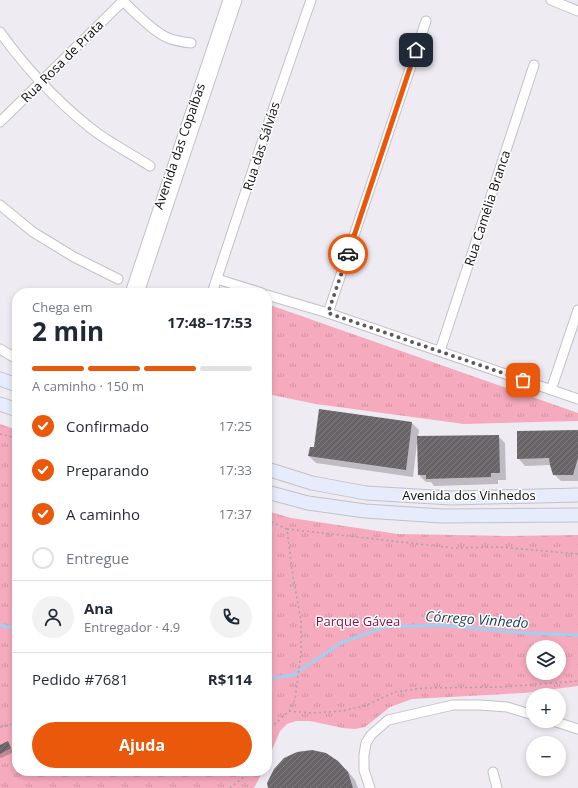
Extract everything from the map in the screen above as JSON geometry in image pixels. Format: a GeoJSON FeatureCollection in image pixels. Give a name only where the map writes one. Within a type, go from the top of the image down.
{"type":"FeatureCollection","features":[{"type":"Feature","properties":{"kind":"main road"},"geometry":{"type":"LineString","coordinates":[[0,379],[12,383]]}},
{"type":"Feature","properties":{"kind":"main road"},"geometry":{"type":"LineString","coordinates":[[0,404],[12,408]]}},
{"type":"Feature","properties":{"kind":"main road","name":"Avenida dos Vinhedos"},"geometry":{"type":"LineString","coordinates":[[272,471],[312,483],[366,493],[451,498],[578,495]]}},
{"type":"Feature","properties":{"kind":"main road"},"geometry":{"type":"LineString","coordinates":[[272,479],[312,483]]}},
{"type":"Feature","properties":{"kind":"main road","name":"Avenida dos Vinhedos"},"geometry":{"type":"LineString","coordinates":[[272,493],[308,503],[365,511],[442,516],[578,515]]}},
{"type":"Feature","properties":{"kind":"street"},"geometry":{"type":"LineString","coordinates":[[123,0],[146,22],[165,36],[177,41],[190,43]]}},
{"type":"Feature","properties":{"kind":"street","name":"Rua Rosa de Prata"},"geometry":{"type":"LineString","coordinates":[[0,122],[123,0]]}},
{"type":"Feature","properties":{"kind":"street","name":"Avenida das Copaíbas"},"geometry":{"type":"LineString","coordinates":[[132,288],[228,0]]}},
{"type":"Feature","properties":{"kind":"street","name":"Avenida das Copaíbas"},"geometry":{"type":"LineString","coordinates":[[141,288],[238,0]]}},
{"type":"Feature","properties":{"kind":"street","name":"Rua das Sálvías"},"geometry":{"type":"LineString","coordinates":[[214,288],[311,0]]}},
{"type":"Feature","properties":{"kind":"street"},"geometry":{"type":"LineString","coordinates":[[554,1],[578,11]]}},
{"type":"Feature","properties":{"kind":"street"},"geometry":{"type":"LineString","coordinates":[[328,313],[426,21]]}},
{"type":"Feature","properties":{"kind":"street"},"geometry":{"type":"LineString","coordinates":[[0,32],[12,49],[40,82],[89,126],[150,166]]}},
{"type":"Feature","properties":{"kind":"street","name":"Rua Camélia Branca"},"geometry":{"type":"LineString","coordinates":[[440,351],[534,65]]}},
{"type":"Feature","properties":{"kind":"street"},"geometry":{"type":"LineString","coordinates":[[0,205],[33,232],[74,257],[118,279]]}},
{"type":"Feature","properties":{"kind":"street"},"geometry":{"type":"LineString","coordinates":[[217,279],[246,288]]}},
{"type":"Feature","properties":{"kind":"street"},"geometry":{"type":"LineString","coordinates":[[272,296],[328,313],[578,399]]}},
{"type":"Feature","properties":{"kind":"street"},"geometry":{"type":"LineString","coordinates":[[551,390],[578,310]]}},
{"type":"Feature","properties":{"kind":"street"},"geometry":{"type":"LineString","coordinates":[[0,350],[12,356]]}},
{"type":"Feature","properties":{"kind":"street"},"geometry":{"type":"LineString","coordinates":[[370,788],[364,770],[366,743],[371,734],[388,720],[453,705],[507,707],[526,713]]}},
{"type":"Feature","properties":{"kind":"street"},"geometry":{"type":"LineString","coordinates":[[566,725],[578,729]]}},
{"type":"Feature","properties":{"kind":"street"},"geometry":{"type":"LineString","coordinates":[[493,772],[497,788]]}},
{"type":"Feature","properties":{"kind":"path"},"geometry":{"type":"LineString","coordinates":[[0,434],[12,437]]}},
{"type":"Feature","properties":{"kind":"path"},"geometry":{"type":"LineString","coordinates":[[272,522],[287,529],[454,548],[499,547],[578,554]]}},
{"type":"Feature","properties":{"kind":"path"},"geometry":{"type":"LineString","coordinates":[[272,726],[289,711],[295,700],[302,653],[301,621],[292,570],[287,529]]}},
{"type":"Feature","properties":{"kind":"path"},"geometry":{"type":"LineString","coordinates":[[289,711],[344,711],[367,704],[395,692],[423,688],[502,687],[578,681]]}},
{"type":"Feature","properties":{"kind":"path"},"geometry":{"type":"LineString","coordinates":[[0,727],[12,724]]}},
{"type":"Feature","properties":{"kind":"path"},"geometry":{"type":"LineString","coordinates":[[230,788],[245,776]]}},
{"type":"Feature","properties":{"kind":"green space"},"geometry":{"type":"Polygon","coordinates":[[[272,306],[578,413],[578,421],[464,424],[316,404],[272,395],[272,306]]]}},
{"type":"Feature","properties":{"kind":"green space"},"geometry":{"type":"Polygon","coordinates":[[[0,424],[12,428],[12,776],[260,776],[254,788],[0,788],[0,424]]]}},
{"type":"Feature","properties":{"kind":"green space","name":"Parque Gávea"},"geometry":{"type":"Polygon","coordinates":[[[272,512],[291,518],[398,534],[509,536],[578,535],[578,686],[563,688],[526,688],[526,693],[524,693],[412,699],[390,707],[365,727],[355,729],[310,721],[296,721],[287,724],[280,731],[272,750],[272,512]]]}},
{"type":"Feature","properties":{"kind":"building"},"geometry":{"type":"Polygon","coordinates":[[[319,409],[412,422],[406,470],[308,456],[310,447],[314,447],[319,409]]]}},
{"type":"Feature","properties":{"kind":"building"},"geometry":{"type":"Polygon","coordinates":[[[578,430],[578,458],[573,475],[553,475],[549,458],[517,459],[517,431],[578,430]]]}},
{"type":"Feature","properties":{"kind":"building"},"geometry":{"type":"Polygon","coordinates":[[[499,435],[500,473],[491,473],[491,477],[426,479],[426,475],[418,475],[417,436],[499,435]]]}},
{"type":"Feature","properties":{"kind":"building"},"geometry":{"type":"Polygon","coordinates":[[[8,741],[11,748],[0,754],[0,745],[8,741]]]}},
{"type":"Feature","properties":{"kind":"building"},"geometry":{"type":"Polygon","coordinates":[[[312,750],[326,753],[338,761],[348,772],[353,788],[268,788],[267,783],[270,776],[272,776],[274,769],[284,758],[297,752],[312,750]]]}},
{"type":"Feature","properties":{"kind":"waterway","name":"Córrego Vinhedo"},"geometry":{"type":"LineString","coordinates":[[0,625],[12,628]]}},
{"type":"Feature","properties":{"kind":"waterway","name":"Córrego Vinhedo"},"geometry":{"type":"LineString","coordinates":[[272,678],[293,675],[341,643],[384,627],[441,625],[523,633],[578,635]]}},
{"type":"Feature","properties":{"kind":"way so far"},"geometry":{"type":"LineString","coordinates":[[348,254],[328,313],[523,380]]}},
{"type":"Feature","properties":{"kind":"route"},"geometry":{"type":"LineString","coordinates":[[348,254],[416,50]]}}]}
